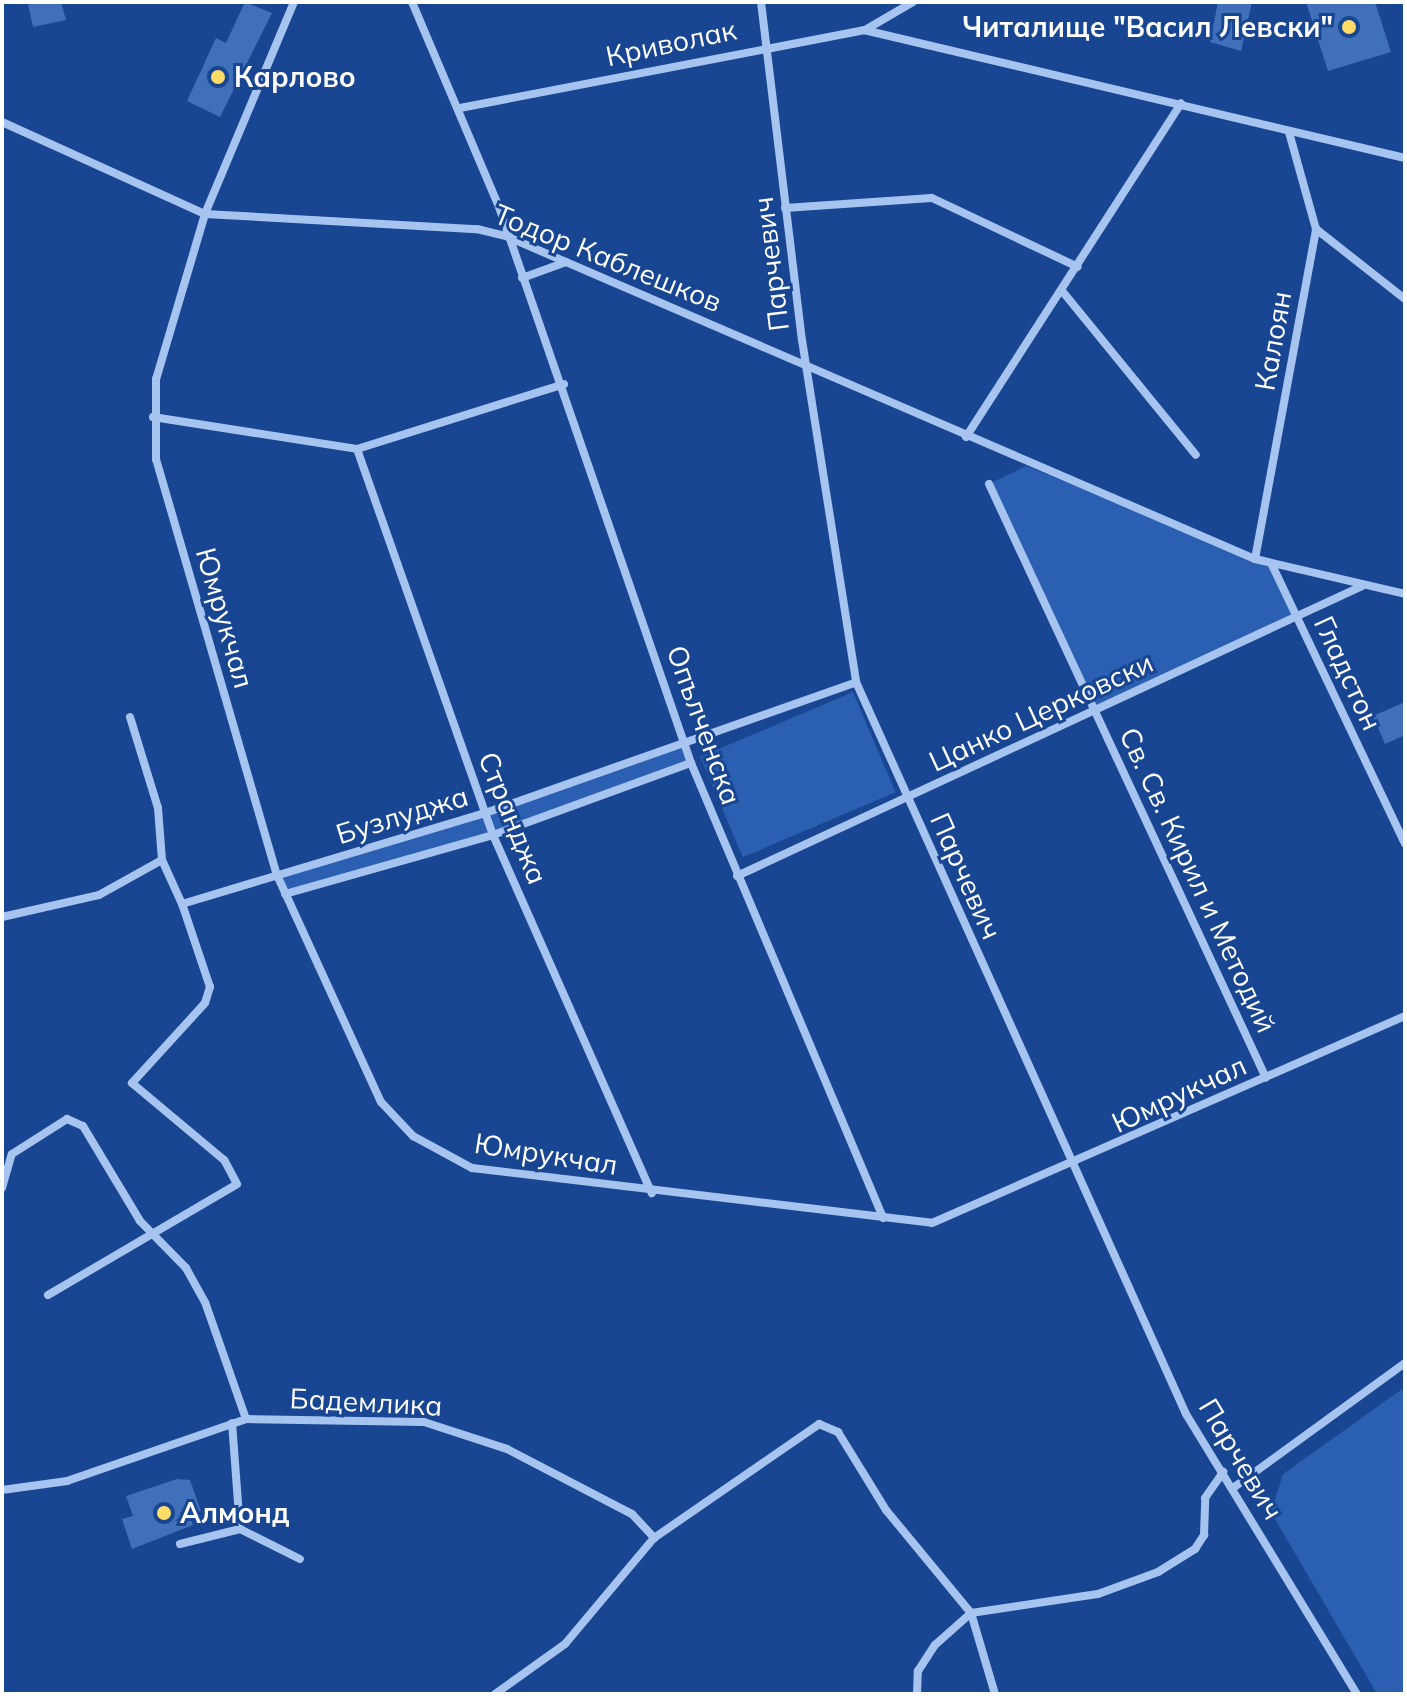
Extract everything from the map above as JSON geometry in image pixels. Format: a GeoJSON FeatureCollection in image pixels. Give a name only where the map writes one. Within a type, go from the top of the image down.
{"type":"FeatureCollection","features":[{"type":"Feature","properties":{"kind":"street","name":"Юмрукчал"},"geometry":{"type":"LineString","coordinates":[[294,2],[205,214],[156,379],[153,417],[156,459],[277,875],[381,1102],[413,1136],[472,1168],[652,1193],[932,1223],[1073,1167],[1405,1016]]}},
{"type":"Feature","properties":{"kind":"street","name":"Опълченска"},"geometry":{"type":"LineString","coordinates":[[412,2],[460,108],[564,384],[691,763],[883,1218]]}},
{"type":"Feature","properties":{"kind":"street","name":"Парчевич"},"geometry":{"type":"LineString","coordinates":[[761,2],[770,44],[785,208],[856,682],[1186,1414],[1357,1694]]}},
{"type":"Feature","properties":{"kind":"street"},"geometry":{"type":"LineString","coordinates":[[864,30],[913,2]]}},
{"type":"Feature","properties":{"kind":"street","name":"Криволак"},"geometry":{"type":"LineString","coordinates":[[460,108],[770,44],[864,30],[1405,158]]}},
{"type":"Feature","properties":{"kind":"street"},"geometry":{"type":"LineString","coordinates":[[966,437],[1063,292],[1181,103]]}},
{"type":"Feature","properties":{"kind":"street","name":"Тодор Каблешков"},"geometry":{"type":"LineString","coordinates":[[2,122],[205,214],[477,229],[508,237],[1255,559],[1405,594]]}},
{"type":"Feature","properties":{"kind":"street"},"geometry":{"type":"LineString","coordinates":[[2,129],[23,133]]}},
{"type":"Feature","properties":{"kind":"street","name":"Калоян"},"geometry":{"type":"LineString","coordinates":[[1255,559],[1316,229],[1289,132]]}},
{"type":"Feature","properties":{"kind":"street"},"geometry":{"type":"LineString","coordinates":[[785,208],[932,198],[1078,267]]}},
{"type":"Feature","properties":{"kind":"street"},"geometry":{"type":"LineString","coordinates":[[1316,229],[1405,299]]}},
{"type":"Feature","properties":{"kind":"street"},"geometry":{"type":"LineString","coordinates":[[522,278],[567,262]]}},
{"type":"Feature","properties":{"kind":"street"},"geometry":{"type":"LineString","coordinates":[[1063,292],[1196,455]]}},
{"type":"Feature","properties":{"kind":"street"},"geometry":{"type":"LineString","coordinates":[[153,417],[357,449],[564,384]]}},
{"type":"Feature","properties":{"kind":"street","name":"Странджа"},"geometry":{"type":"LineString","coordinates":[[357,449],[493,835],[652,1193]]}},
{"type":"Feature","properties":{"kind":"street","name":"Св. Св. Кирил и Методий"},"geometry":{"type":"LineString","coordinates":[[989,484],[1266,1078]]}},
{"type":"Feature","properties":{"kind":"street","name":"Гладстон"},"geometry":{"type":"LineString","coordinates":[[1272,565],[1405,844]]}},
{"type":"Feature","properties":{"kind":"street","name":"Цанко Церковски"},"geometry":{"type":"LineString","coordinates":[[737,876],[1363,586]]}},
{"type":"Feature","properties":{"kind":"street","name":"Бузлуджа"},"geometry":{"type":"LineString","coordinates":[[182,904],[485,813],[684,740],[856,682]]}},
{"type":"Feature","properties":{"kind":"street"},"geometry":{"type":"LineString","coordinates":[[48,1295],[237,1184],[224,1160],[132,1083],[205,1003],[210,987],[182,904],[162,860],[158,808],[130,717]]}},
{"type":"Feature","properties":{"kind":"street","name":"Бузлуджа"},"geometry":{"type":"LineString","coordinates":[[285,894],[493,835],[691,763]]}},
{"type":"Feature","properties":{"kind":"street"},"geometry":{"type":"LineString","coordinates":[[2,917],[99,895],[162,860]]}},
{"type":"Feature","properties":{"kind":"street"},"geometry":{"type":"LineString","coordinates":[[2,1188],[12,1154],[75,1119],[154,1235],[205,1302],[246,1419]]}},
{"type":"Feature","properties":{"kind":"street"},"geometry":{"type":"LineString","coordinates":[[1233,1488],[1405,1363]]}},
{"type":"Feature","properties":{"kind":"street","name":"Бадемлика"},"geometry":{"type":"LineString","coordinates":[[2,1490],[101,1469],[246,1419],[443,1425],[605,1499],[654,1538]]}},
{"type":"Feature","properties":{"kind":"street"},"geometry":{"type":"LineString","coordinates":[[232,1423],[240,1529]]}},
{"type":"Feature","properties":{"kind":"street"},"geometry":{"type":"LineString","coordinates":[[495,1694],[565,1644],[654,1538],[805,1430],[830,1424],[886,1510],[971,1613],[995,1694]]}},
{"type":"Feature","properties":{"kind":"street"},"geometry":{"type":"LineString","coordinates":[[917,1694],[918,1671],[935,1645],[971,1613],[1098,1594],[1158,1572],[1204,1535],[1205,1498],[1223,1472]]}},
{"type":"Feature","properties":{"kind":"street"},"geometry":{"type":"LineString","coordinates":[[180,1544],[240,1529],[300,1559]]}},
{"type":"Feature","properties":{"kind":"shaded area"},"geometry":{"type":"Polygon","coordinates":[[[1026,466],[1272,565],[1297,618],[1096,711],[989,484],[1026,466]]]}},
{"type":"Feature","properties":{"kind":"shaded area"},"geometry":{"type":"Polygon","coordinates":[[[853,692],[896,792],[743,857],[700,757],[853,692]]]}},
{"type":"Feature","properties":{"kind":"shaded area"},"geometry":{"type":"Polygon","coordinates":[[[684,740],[691,763],[493,835],[285,894],[277,875],[485,813],[684,740]]]}},
{"type":"Feature","properties":{"kind":"shaded area"},"geometry":{"type":"Polygon","coordinates":[[[1405,1387],[1405,1694],[1377,1694],[1271,1512],[1283,1474],[1405,1387]]]}},
{"type":"Feature","properties":{"kind":"building"},"geometry":{"type":"Polygon","coordinates":[[[61,2],[66,20],[33,27],[28,4],[61,2]]]}},
{"type":"Feature","properties":{"kind":"building","name":"Карлово"},"geometry":{"type":"Polygon","coordinates":[[[245,2],[272,13],[220,117],[187,101],[216,38],[226,43],[245,2]]]}},
{"type":"Feature","properties":{"kind":"building"},"geometry":{"type":"Polygon","coordinates":[[[1218,2],[1252,2],[1241,51],[1210,42],[1218,2]]]}},
{"type":"Feature","properties":{"kind":"building","name":"Читалище \"Васил Левски\""},"geometry":{"type":"Polygon","coordinates":[[[1306,2],[1375,2],[1391,52],[1328,71],[1306,2]]]}},
{"type":"Feature","properties":{"kind":"building"},"geometry":{"type":"Polygon","coordinates":[[[1405,702],[1405,735],[1385,744],[1373,716],[1405,702]]]}},
{"type":"Feature","properties":{"kind":"building","name":"Алмонд"},"geometry":{"type":"Polygon","coordinates":[[[177,1479],[190,1480],[201,1511],[189,1515],[193,1525],[132,1549],[122,1519],[133,1516],[126,1496],[177,1479]]]}},
{"type":"Feature","properties":{"kind":"place","name":"Читалище \"Васил Левски\""},"geometry":{"type":"Point","coordinates":[1349,27]}},
{"type":"Feature","properties":{"kind":"place","name":"Карлово"},"geometry":{"type":"Point","coordinates":[218,77]}},
{"type":"Feature","properties":{"kind":"place","name":"Алмонд"},"geometry":{"type":"Point","coordinates":[164,1513]}}]}
